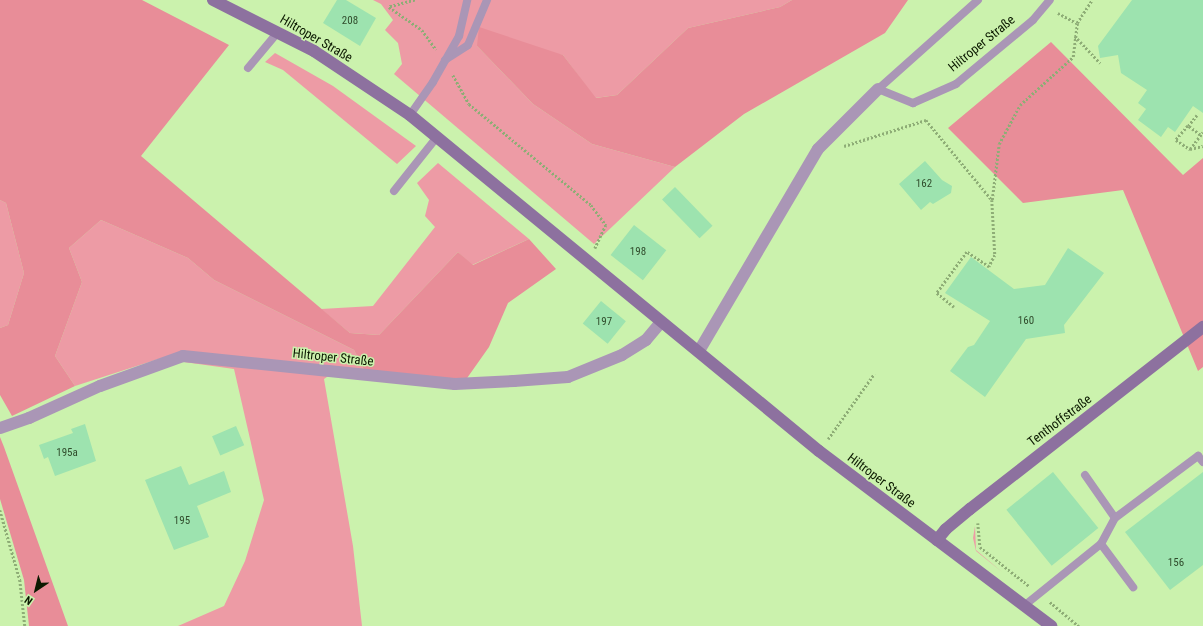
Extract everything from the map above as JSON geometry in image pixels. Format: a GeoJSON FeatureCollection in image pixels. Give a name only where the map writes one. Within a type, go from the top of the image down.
{"type":"FeatureCollection","features":[{"type":"Feature","properties":{"kind":"street","name":"Hiltroper Straße"},"geometry":{"type":"LineString","coordinates":[[213,0],[314,51],[410,115],[819,451],[1051,626]]}},
{"type":"Feature","properties":{"kind":"street"},"geometry":{"type":"LineString","coordinates":[[699,351],[818,150],[878,89]]}},
{"type":"Feature","properties":{"kind":"street","name":"Hiltroper Straße"},"geometry":{"type":"LineString","coordinates":[[0,428],[29,418],[100,386],[183,356],[455,384],[514,381],[568,376],[622,356],[646,340],[661,322]]}},
{"type":"Feature","properties":{"kind":"street","name":"Tenthoffstraße"},"geometry":{"type":"LineString","coordinates":[[937,540],[946,528],[1203,327]]}},
{"type":"Feature","properties":{"kind":"lane"},"geometry":{"type":"LineString","coordinates":[[410,115],[459,36],[467,0]]}},
{"type":"Feature","properties":{"kind":"lane"},"geometry":{"type":"LineString","coordinates":[[444,60],[468,45],[487,0]]}},
{"type":"Feature","properties":{"kind":"lane"},"geometry":{"type":"LineString","coordinates":[[878,89],[978,0]]}},
{"type":"Feature","properties":{"kind":"lane","name":"Hiltroper Straße"},"geometry":{"type":"LineString","coordinates":[[878,89],[913,104],[956,84],[1033,20],[1048,3]]}},
{"type":"Feature","properties":{"kind":"lane"},"geometry":{"type":"LineString","coordinates":[[248,68],[278,32]]}},
{"type":"Feature","properties":{"kind":"lane"},"geometry":{"type":"LineString","coordinates":[[394,191],[437,137]]}},
{"type":"Feature","properties":{"kind":"lane"},"geometry":{"type":"LineString","coordinates":[[1025,605],[1101,544],[1115,518],[1198,456],[1203,462]]}},
{"type":"Feature","properties":{"kind":"lane"},"geometry":{"type":"LineString","coordinates":[[1085,475],[1115,518]]}},
{"type":"Feature","properties":{"kind":"lane"},"geometry":{"type":"LineString","coordinates":[[1101,544],[1133,587]]}},
{"type":"Feature","properties":{"kind":"path"},"geometry":{"type":"LineString","coordinates":[[415,0],[389,7],[422,30],[444,60],[469,104],[591,205],[606,225],[601,241],[587,261]]}},
{"type":"Feature","properties":{"kind":"path"},"geometry":{"type":"LineString","coordinates":[[954,307],[937,293],[967,252],[989,267],[995,255],[992,200],[999,144],[1020,105],[1073,57],[1077,23],[1092,0]]}},
{"type":"Feature","properties":{"kind":"path"},"geometry":{"type":"LineString","coordinates":[[1048,3],[1077,23]]}},
{"type":"Feature","properties":{"kind":"path"},"geometry":{"type":"LineString","coordinates":[[1076,36],[1100,63]]}},
{"type":"Feature","properties":{"kind":"path"},"geometry":{"type":"LineString","coordinates":[[1197,114],[1176,140],[1190,149],[1203,146]]}},
{"type":"Feature","properties":{"kind":"path"},"geometry":{"type":"LineString","coordinates":[[818,150],[856,144],[926,120],[992,200]]}},
{"type":"Feature","properties":{"kind":"path"},"geometry":{"type":"LineString","coordinates":[[1188,126],[1200,135]]}},
{"type":"Feature","properties":{"kind":"path"},"geometry":{"type":"LineString","coordinates":[[1190,149],[1203,132]]}},
{"type":"Feature","properties":{"kind":"path"},"geometry":{"type":"LineString","coordinates":[[819,451],[874,374]]}},
{"type":"Feature","properties":{"kind":"path"},"geometry":{"type":"LineString","coordinates":[[970,509],[979,525],[980,547],[1079,626]]}},
{"type":"Feature","properties":{"kind":"path"},"geometry":{"type":"LineString","coordinates":[[0,510],[20,580],[25,626]]}},
{"type":"Feature","properties":{"kind":"shaded area"},"geometry":{"type":"Polygon","coordinates":[[[0,0],[142,0],[229,45],[141,156],[350,333],[379,335],[458,252],[473,265],[529,239],[556,269],[508,303],[489,347],[465,381],[364,370],[354,350],[214,280],[188,258],[101,220],[69,248],[82,282],[55,356],[75,386],[12,416],[0,395],[0,328],[8,325],[24,273],[6,203],[0,200],[0,0]]]}},
{"type":"Feature","properties":{"kind":"shaded area"},"geometry":{"type":"Polygon","coordinates":[[[373,0],[792,0],[780,7],[688,28],[617,95],[595,98],[563,55],[477,46],[533,104],[592,144],[675,167],[594,244],[394,74],[402,64],[398,43],[385,30],[393,20],[381,4],[373,0]]]}},
{"type":"Feature","properties":{"kind":"shaded area"},"geometry":{"type":"Polygon","coordinates":[[[792,0],[908,0],[885,33],[744,114],[675,167],[592,144],[533,104],[477,46],[479,27],[563,55],[596,98],[617,95],[688,28],[780,7],[792,0]]]}},
{"type":"Feature","properties":{"kind":"shaded area"},"geometry":{"type":"Polygon","coordinates":[[[1051,42],[1183,175],[1203,158],[1203,367],[1198,371],[1123,190],[1023,203],[948,128],[1051,42]]]}},
{"type":"Feature","properties":{"kind":"shaded area"},"geometry":{"type":"Polygon","coordinates":[[[275,53],[333,86],[416,146],[397,164],[283,70],[265,62],[275,53]]]}},
{"type":"Feature","properties":{"kind":"shaded area"},"geometry":{"type":"Polygon","coordinates":[[[438,163],[529,239],[472,265],[458,252],[379,335],[350,333],[321,309],[373,306],[435,227],[425,216],[429,200],[417,183],[438,163]]]}},
{"type":"Feature","properties":{"kind":"shaded area"},"geometry":{"type":"Polygon","coordinates":[[[0,200],[6,203],[24,273],[8,325],[0,328],[0,200]]]}},
{"type":"Feature","properties":{"kind":"shaded area"},"geometry":{"type":"Polygon","coordinates":[[[101,220],[188,258],[214,280],[354,350],[364,370],[340,368],[324,379],[353,546],[362,626],[178,626],[224,606],[245,561],[264,500],[234,369],[184,362],[180,352],[75,386],[55,356],[82,282],[69,248],[101,220]]]}},
{"type":"Feature","properties":{"kind":"shaded area"},"geometry":{"type":"Polygon","coordinates":[[[0,437],[68,626],[29,626],[24,580],[0,499],[0,437]]]}},
{"type":"Feature","properties":{"kind":"shaded area"},"geometry":{"type":"Polygon","coordinates":[[[975,526],[976,550],[1002,572],[976,551],[973,538],[975,526]]]}},
{"type":"Feature","properties":{"kind":"building"},"geometry":{"type":"Polygon","coordinates":[[[337,0],[346,0],[376,18],[360,46],[323,23],[337,0]]]}},
{"type":"Feature","properties":{"kind":"building"},"geometry":{"type":"Polygon","coordinates":[[[1132,0],[1203,0],[1203,113],[1193,106],[1175,132],[1168,127],[1161,137],[1138,120],[1146,109],[1138,103],[1147,90],[1121,73],[1118,55],[1100,58],[1098,46],[1132,0]]]}},
{"type":"Feature","properties":{"kind":"building"},"geometry":{"type":"Polygon","coordinates":[[[925,161],[942,180],[952,186],[951,193],[933,204],[930,202],[921,210],[899,184],[925,161]]]}},
{"type":"Feature","properties":{"kind":"building"},"geometry":{"type":"Polygon","coordinates":[[[675,187],[713,226],[700,238],[662,200],[675,187]]]}},
{"type":"Feature","properties":{"kind":"building"},"geometry":{"type":"Polygon","coordinates":[[[634,225],[666,250],[643,280],[611,255],[634,225]]]}},
{"type":"Feature","properties":{"kind":"building"},"geometry":{"type":"Polygon","coordinates":[[[1068,248],[1104,273],[1064,325],[1065,333],[1026,339],[985,397],[950,371],[968,347],[974,345],[990,321],[945,293],[971,257],[1014,289],[1045,285],[1068,248]]]}},
{"type":"Feature","properties":{"kind":"building"},"geometry":{"type":"Polygon","coordinates":[[[601,301],[626,321],[608,344],[583,324],[601,301]]]}},
{"type":"Feature","properties":{"kind":"building"},"geometry":{"type":"Polygon","coordinates":[[[85,424],[96,461],[55,476],[48,457],[44,459],[39,445],[73,433],[71,429],[85,424]]]}},
{"type":"Feature","properties":{"kind":"building"},"geometry":{"type":"Polygon","coordinates":[[[236,426],[244,445],[220,455],[212,436],[236,426]]]}},
{"type":"Feature","properties":{"kind":"building"},"geometry":{"type":"Polygon","coordinates":[[[181,466],[189,485],[224,471],[231,492],[197,506],[209,537],[174,550],[145,480],[181,466]]]}},
{"type":"Feature","properties":{"kind":"building"},"geometry":{"type":"Polygon","coordinates":[[[1053,472],[1098,528],[1052,566],[1006,510],[1053,472]]]}},
{"type":"Feature","properties":{"kind":"building"},"geometry":{"type":"Polygon","coordinates":[[[1203,472],[1203,565],[1170,590],[1125,532],[1203,472]]]}}]}
